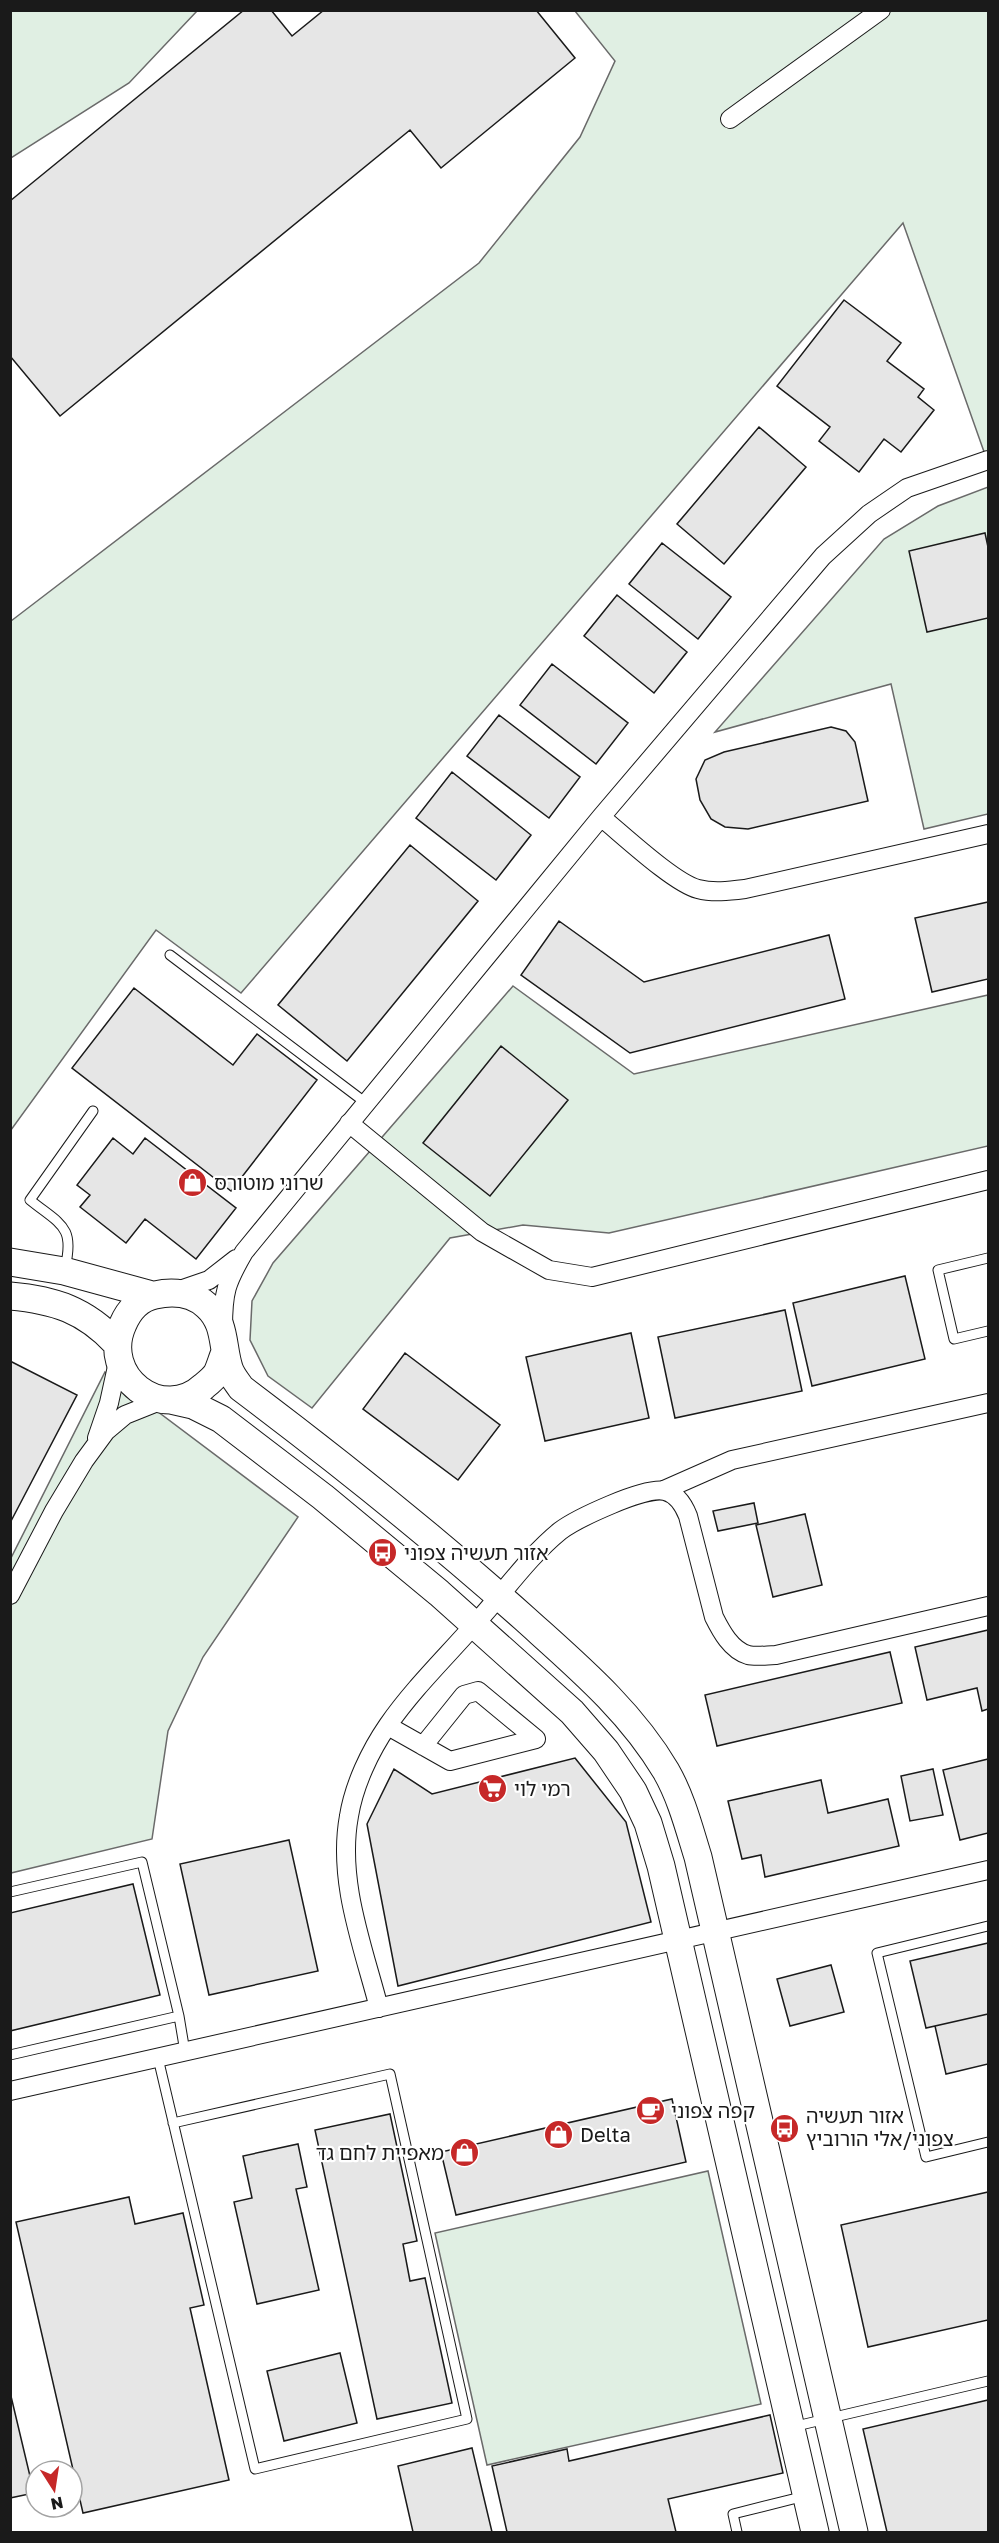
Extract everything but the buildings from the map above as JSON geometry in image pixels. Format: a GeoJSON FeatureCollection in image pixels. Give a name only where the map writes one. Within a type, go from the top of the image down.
{"type":"FeatureCollection","features":[{"type":"Feature","properties":{"kind":"street"},"geometry":{"type":"LineString","coordinates":[[730,119],[881,10]]}},
{"type":"Feature","properties":{"kind":"street"},"geometry":{"type":"LineString","coordinates":[[10,1595],[54,1511],[106,1431],[125,1415],[168,1400],[196,1394],[216,1375],[224,1342],[223,1296],[230,1276],[244,1252],[601,817],[823,556],[869,514],[907,488],[988,460]]}},
{"type":"Feature","properties":{"kind":"street"},"geometry":{"type":"LineString","coordinates":[[601,817],[680,882],[697,889],[721,892],[745,889],[988,834]]}},
{"type":"Feature","properties":{"kind":"street"},"geometry":{"type":"LineString","coordinates":[[349,1123],[483,1232],[549,1270],[592,1277],[988,1180]]}},
{"type":"Feature","properties":{"kind":"street"},"geometry":{"type":"LineString","coordinates":[[93,1448],[109,1403],[117,1352],[117,1335],[128,1312],[136,1304],[161,1294],[193,1287],[209,1280],[244,1252]]}},
{"type":"Feature","properties":{"kind":"street"},"geometry":{"type":"LineString","coordinates":[[10,1262],[64,1271],[161,1294],[194,1297],[207,1305],[216,1316],[230,1372],[241,1388],[356,1475],[499,1596],[599,1686],[636,1728],[666,1772],[683,1810],[692,1838],[854,2532]]}},
{"type":"Feature","properties":{"kind":"street"},"geometry":{"type":"LineString","coordinates":[[10,1296],[56,1304],[78,1312],[102,1328],[117,1352],[127,1378],[135,1387],[151,1397],[194,1405],[221,1419],[323,1497],[475,1625],[572,1712],[606,1751],[633,1791],[648,1823],[678,1940],[815,2532]]}},
{"type":"Feature","properties":{"kind":"street"},"geometry":{"type":"LineString","coordinates":[[379,2008],[348,1888],[345,1848],[349,1815],[362,1774],[388,1726],[432,1671],[560,1531],[584,1516],[633,1496],[664,1490],[732,1460],[988,1403]]}},
{"type":"Feature","properties":{"kind":"street"},"geometry":{"type":"LineString","coordinates":[[664,1490],[683,1504],[688,1516],[714,1617],[732,1645],[747,1654],[776,1655],[988,1606]]}},
{"type":"Feature","properties":{"kind":"street"},"geometry":{"type":"LineString","coordinates":[[388,1726],[423,1746],[450,1761],[536,1739],[478,1691],[464,1695],[423,1746]]}},
{"type":"Feature","properties":{"kind":"street"},"geometry":{"type":"LineString","coordinates":[[10,2091],[988,1870]]}},
{"type":"Feature","properties":{"kind":"lane"},"geometry":{"type":"LineString","coordinates":[[170,955],[366,1103]]}},
{"type":"Feature","properties":{"kind":"lane"},"geometry":{"type":"LineString","coordinates":[[64,1271],[70,1247],[66,1230],[30,1200],[93,1111]]}},
{"type":"Feature","properties":{"kind":"lane"},"geometry":{"type":"LineString","coordinates":[[988,1258],[938,1270],[954,1339],[988,1331]]}},
{"type":"Feature","properties":{"kind":"lane"},"geometry":{"type":"LineString","coordinates":[[10,1892],[142,1862],[179,2016],[184,2052]]}},
{"type":"Feature","properties":{"kind":"lane"},"geometry":{"type":"LineString","coordinates":[[988,1926],[877,1953],[926,2157],[988,2142]]}},
{"type":"Feature","properties":{"kind":"lane"},"geometry":{"type":"LineString","coordinates":[[10,2055],[179,2016]]}},
{"type":"Feature","properties":{"kind":"lane"},"geometry":{"type":"LineString","coordinates":[[158,2058],[173,2123],[255,2469],[467,2419],[390,2074],[173,2123]]}},
{"type":"Feature","properties":{"kind":"lane"},"geometry":{"type":"LineString","coordinates":[[791,2428],[988,2382]]}},
{"type":"Feature","properties":{"kind":"lane"},"geometry":{"type":"LineString","coordinates":[[737,2532],[733,2514],[807,2496]]}},
{"type":"Feature","properties":{"kind":"green space"},"geometry":{"type":"Polygon","coordinates":[[[11,11],[197,11],[129,83],[11,158],[11,11]]]}},
{"type":"Feature","properties":{"kind":"green space"},"geometry":{"type":"Polygon","coordinates":[[[575,11],[988,11],[988,463],[903,223],[241,993],[156,930],[11,1130],[11,621],[479,263],[580,137],[615,61],[575,11]]]}},
{"type":"Feature","properties":{"kind":"green space"},"geometry":{"type":"Polygon","coordinates":[[[988,487],[988,814],[924,829],[891,684],[715,732],[884,539],[938,506],[988,487]]]}},
{"type":"Feature","properties":{"kind":"green space"},"geometry":{"type":"Polygon","coordinates":[[[513,986],[634,1074],[988,995],[988,1146],[609,1233],[523,1225],[450,1238],[312,1408],[268,1376],[250,1340],[252,1301],[273,1263],[513,986]]]}},
{"type":"Feature","properties":{"kind":"green space"},"geometry":{"type":"Polygon","coordinates":[[[105,1372],[298,1517],[203,1657],[168,1731],[152,1839],[11,1873],[10,1560],[105,1372]]]}},
{"type":"Feature","properties":{"kind":"green space"},"geometry":{"type":"Polygon","coordinates":[[[708,2171],[761,2404],[487,2465],[435,2233],[708,2171]]]}},
{"type":"Feature","properties":{"kind":"place","name":"שרוני מוטורס"},"geometry":{"type":"Point","coordinates":[193,1183]}},
{"type":"Feature","properties":{"kind":"place","name":"אזור תעשיה צפוני"},"geometry":{"type":"Point","coordinates":[383,1553]}},
{"type":"Feature","properties":{"kind":"place","name":"רמי לוי"},"geometry":{"type":"Point","coordinates":[493,1789]}},
{"type":"Feature","properties":{"kind":"place","name":"קפה צפוני"},"geometry":{"type":"Point","coordinates":[650,2111]}},
{"type":"Feature","properties":{"kind":"place","name":"אזור תעשיה צפוני/אלי הורוביץ"},"geometry":{"type":"Point","coordinates":[785,2128]}},
{"type":"Feature","properties":{"kind":"place","name":"Delta"},"geometry":{"type":"Point","coordinates":[559,2135]}},
{"type":"Feature","properties":{"kind":"place","name":"מאפיית לחם גד"},"geometry":{"type":"Point","coordinates":[465,2153]}}]}
